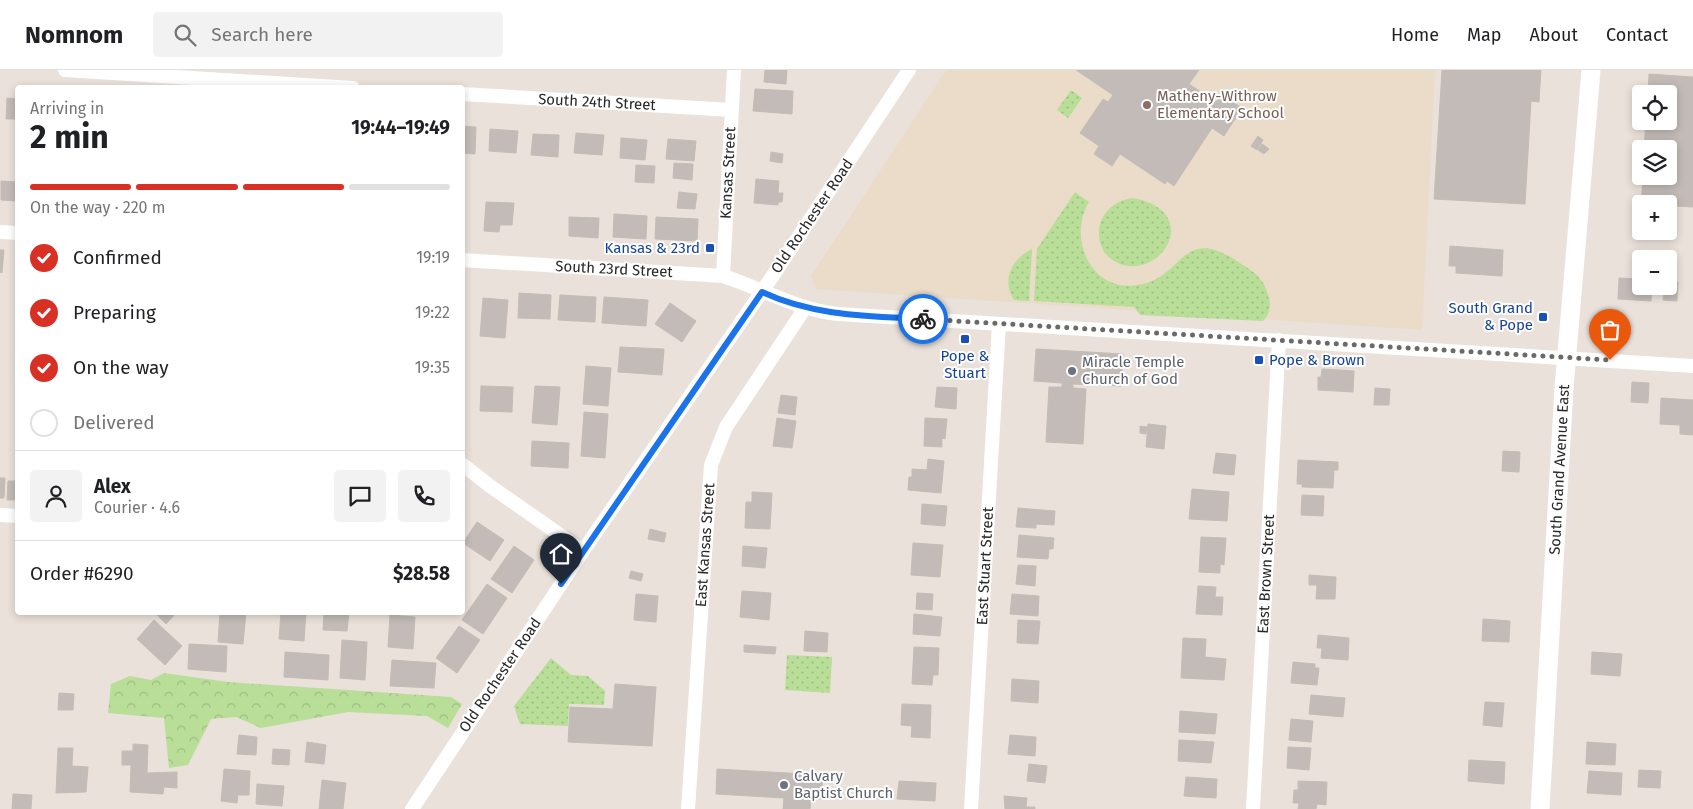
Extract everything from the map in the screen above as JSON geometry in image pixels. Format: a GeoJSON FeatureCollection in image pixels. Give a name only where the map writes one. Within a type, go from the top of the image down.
{"type":"FeatureCollection","features":[{"type":"Feature","properties":{"kind":"main road","name":"South Grand Avenue East"},"geometry":{"type":"LineString","coordinates":[[1540,809],[1567,358],[1591,70]]}},
{"type":"Feature","properties":{"kind":"street"},"geometry":{"type":"LineString","coordinates":[[65,70],[244,79],[317,85]]}},
{"type":"Feature","properties":{"kind":"street","name":"Kansas Street"},"geometry":{"type":"LineString","coordinates":[[723,276],[734,70]]}},
{"type":"Feature","properties":{"kind":"street","name":"Old Rochester Road"},"geometry":{"type":"LineString","coordinates":[[412,809],[583,551],[762,292],[909,70]]}},
{"type":"Feature","properties":{"kind":"street","name":"South 24th Street"},"geometry":{"type":"LineString","coordinates":[[465,94],[732,110]]}},
{"type":"Feature","properties":{"kind":"street"},"geometry":{"type":"LineString","coordinates":[[0,232],[15,233]]}},
{"type":"Feature","properties":{"kind":"street","name":"South 23rd Street"},"geometry":{"type":"LineString","coordinates":[[465,260],[723,276],[805,308],[858,316],[1693,366]]}},
{"type":"Feature","properties":{"kind":"street","name":"East Kansas Street"},"geometry":{"type":"LineString","coordinates":[[688,809],[711,464],[726,427],[805,308]]}},
{"type":"Feature","properties":{"kind":"street","name":"East Stuart Street"},"geometry":{"type":"LineString","coordinates":[[971,809],[999,324]]}},
{"type":"Feature","properties":{"kind":"street","name":"East Brown Street"},"geometry":{"type":"LineString","coordinates":[[1253,809],[1280,340]]}},
{"type":"Feature","properties":{"kind":"street"},"geometry":{"type":"LineString","coordinates":[[465,466],[583,551]]}},
{"type":"Feature","properties":{"kind":"street"},"geometry":{"type":"LineString","coordinates":[[0,515],[15,516]]}},
{"type":"Feature","properties":{"kind":"shaded area"},"geometry":{"type":"Polygon","coordinates":[[[946,70],[1435,70],[1422,330],[816,289],[811,276],[946,70]]]}},
{"type":"Feature","properties":{"kind":"green space"},"geometry":{"type":"Polygon","coordinates":[[[1071,90],[1082,98],[1068,118],[1057,110],[1071,90]]]}},
{"type":"Feature","properties":{"kind":"green space"},"geometry":{"type":"Polygon","coordinates":[[[1075,192],[1089,202],[1083,216],[1082,246],[1096,272],[1107,280],[1121,285],[1138,285],[1153,280],[1165,273],[1193,250],[1204,248],[1218,251],[1246,267],[1264,284],[1270,302],[1266,318],[1263,321],[1140,315],[1134,307],[1034,301],[1037,249],[1075,192]]]}},
{"type":"Feature","properties":{"kind":"green space"},"geometry":{"type":"Polygon","coordinates":[[[1133,198],[1154,205],[1167,216],[1171,229],[1169,242],[1161,253],[1150,262],[1136,266],[1120,264],[1112,260],[1103,250],[1099,232],[1100,223],[1109,209],[1124,200],[1133,198]]]}},
{"type":"Feature","properties":{"kind":"green space"},"geometry":{"type":"Polygon","coordinates":[[[1032,249],[1029,301],[1014,300],[1009,285],[1011,270],[1019,258],[1032,249]]]}},
{"type":"Feature","properties":{"kind":"green space"},"geometry":{"type":"Polygon","coordinates":[[[787,655],[832,657],[830,693],[785,690],[787,655]]]}},
{"type":"Feature","properties":{"kind":"green space"},"geometry":{"type":"Polygon","coordinates":[[[551,658],[571,675],[588,676],[605,691],[604,705],[569,704],[568,726],[520,724],[514,706],[551,658]]]}},
{"type":"Feature","properties":{"kind":"green space"},"geometry":{"type":"Polygon","coordinates":[[[164,673],[228,682],[451,697],[462,704],[448,728],[427,716],[348,712],[261,728],[236,717],[211,719],[188,765],[169,768],[164,718],[108,713],[111,684],[130,676],[151,680],[164,673]]]}},
{"type":"Feature","properties":{"kind":"building"},"geometry":{"type":"Polygon","coordinates":[[[765,70],[787,70],[786,84],[764,82],[765,70]]]}},
{"type":"Feature","properties":{"kind":"building"},"geometry":{"type":"Polygon","coordinates":[[[1076,70],[1199,70],[1189,84],[1216,102],[1221,94],[1242,108],[1224,136],[1212,128],[1174,186],[1167,181],[1165,184],[1120,154],[1112,166],[1094,154],[1099,146],[1080,133],[1103,99],[1108,102],[1113,95],[1076,70]]]}},
{"type":"Feature","properties":{"kind":"building"},"geometry":{"type":"Polygon","coordinates":[[[1442,70],[1541,70],[1539,102],[1531,101],[1525,204],[1434,199],[1442,70]]]}},
{"type":"Feature","properties":{"kind":"building"},"geometry":{"type":"Polygon","coordinates":[[[1649,74],[1693,77],[1693,207],[1677,206],[1677,195],[1642,195],[1642,185],[1677,185],[1677,140],[1645,140],[1645,130],[1677,130],[1677,85],[1648,85],[1649,74]]]}},
{"type":"Feature","properties":{"kind":"building"},"geometry":{"type":"Polygon","coordinates":[[[755,89],[793,91],[792,114],[753,111],[755,89]]]}},
{"type":"Feature","properties":{"kind":"building"},"geometry":{"type":"Polygon","coordinates":[[[7,98],[15,99],[15,119],[6,119],[7,98]]]}},
{"type":"Feature","properties":{"kind":"building"},"geometry":{"type":"Polygon","coordinates":[[[465,126],[476,127],[475,154],[465,153],[465,126]]]}},
{"type":"Feature","properties":{"kind":"building"},"geometry":{"type":"Polygon","coordinates":[[[490,129],[518,131],[516,153],[489,151],[490,129]]]}},
{"type":"Feature","properties":{"kind":"building"},"geometry":{"type":"Polygon","coordinates":[[[576,133],[604,135],[602,155],[574,153],[576,133]]]}},
{"type":"Feature","properties":{"kind":"building"},"geometry":{"type":"Polygon","coordinates":[[[533,134],[559,135],[558,157],[531,155],[533,134]]]}},
{"type":"Feature","properties":{"kind":"building"},"geometry":{"type":"Polygon","coordinates":[[[1258,136],[1263,140],[1257,150],[1251,146],[1258,136]]]}},
{"type":"Feature","properties":{"kind":"building"},"geometry":{"type":"Polygon","coordinates":[[[621,138],[647,140],[645,160],[620,158],[621,138]]]}},
{"type":"Feature","properties":{"kind":"building"},"geometry":{"type":"Polygon","coordinates":[[[668,139],[696,141],[694,161],[666,159],[668,139]]]}},
{"type":"Feature","properties":{"kind":"building"},"geometry":{"type":"Polygon","coordinates":[[[1262,144],[1269,149],[1264,154],[1258,150],[1262,144]]]}},
{"type":"Feature","properties":{"kind":"building"},"geometry":{"type":"Polygon","coordinates":[[[771,152],[783,154],[782,163],[770,161],[771,152]]]}},
{"type":"Feature","properties":{"kind":"building"},"geometry":{"type":"Polygon","coordinates":[[[674,163],[693,164],[692,180],[673,178],[674,163]]]}},
{"type":"Feature","properties":{"kind":"building"},"geometry":{"type":"Polygon","coordinates":[[[636,165],[655,166],[654,183],[635,182],[636,165]]]}},
{"type":"Feature","properties":{"kind":"building"},"geometry":{"type":"Polygon","coordinates":[[[756,179],[779,181],[778,193],[783,193],[782,202],[778,202],[778,205],[754,203],[756,179]]]}},
{"type":"Feature","properties":{"kind":"building"},"geometry":{"type":"Polygon","coordinates":[[[1,181],[15,182],[15,201],[1,200],[1,181]]]}},
{"type":"Feature","properties":{"kind":"building"},"geometry":{"type":"Polygon","coordinates":[[[679,192],[697,194],[695,209],[677,208],[679,192]]]}},
{"type":"Feature","properties":{"kind":"building"},"geometry":{"type":"Polygon","coordinates":[[[486,202],[514,203],[512,225],[500,225],[499,232],[484,231],[486,202]]]}},
{"type":"Feature","properties":{"kind":"building"},"geometry":{"type":"Polygon","coordinates":[[[614,214],[647,216],[646,239],[613,237],[614,214]]]}},
{"type":"Feature","properties":{"kind":"building"},"geometry":{"type":"Polygon","coordinates":[[[569,217],[599,218],[598,238],[569,236],[569,217]]]}},
{"type":"Feature","properties":{"kind":"building"},"geometry":{"type":"Polygon","coordinates":[[[656,217],[698,219],[697,241],[655,239],[656,217]]]}},
{"type":"Feature","properties":{"kind":"building"},"geometry":{"type":"Polygon","coordinates":[[[1450,246],[1503,250],[1502,276],[1456,273],[1456,266],[1449,266],[1450,246]]]}},
{"type":"Feature","properties":{"kind":"building"},"geometry":{"type":"Polygon","coordinates":[[[0,250],[4,250],[2,273],[0,272],[0,250]]]}},
{"type":"Feature","properties":{"kind":"building"},"geometry":{"type":"Polygon","coordinates":[[[1619,278],[1632,279],[1632,295],[1651,295],[1651,301],[1618,299],[1619,278]]]}},
{"type":"Feature","properties":{"kind":"building"},"geometry":{"type":"Polygon","coordinates":[[[1678,282],[1677,301],[1663,300],[1663,295],[1677,295],[1678,282]]]}},
{"type":"Feature","properties":{"kind":"building"},"geometry":{"type":"Polygon","coordinates":[[[519,293],[551,295],[550,319],[518,318],[519,293]]]}},
{"type":"Feature","properties":{"kind":"building"},"geometry":{"type":"Polygon","coordinates":[[[560,295],[596,297],[595,322],[558,320],[560,295]]]}},
{"type":"Feature","properties":{"kind":"building"},"geometry":{"type":"Polygon","coordinates":[[[604,297],[648,300],[646,326],[602,323],[604,297]]]}},
{"type":"Feature","properties":{"kind":"building"},"geometry":{"type":"Polygon","coordinates":[[[483,298],[508,300],[505,338],[480,336],[483,298]]]}},
{"type":"Feature","properties":{"kind":"building"},"geometry":{"type":"Polygon","coordinates":[[[670,303],[696,321],[682,342],[655,324],[670,303]]]}},
{"type":"Feature","properties":{"kind":"building"},"geometry":{"type":"Polygon","coordinates":[[[620,347],[664,349],[662,375],[618,372],[620,347]]]}},
{"type":"Feature","properties":{"kind":"building"},"geometry":{"type":"Polygon","coordinates":[[[1036,349],[1123,354],[1121,386],[1073,384],[1073,388],[1086,389],[1083,444],[1046,442],[1049,387],[1062,387],[1062,383],[1034,381],[1036,349]]]}},
{"type":"Feature","properties":{"kind":"building"},"geometry":{"type":"Polygon","coordinates":[[[586,366],[611,368],[608,406],[583,404],[586,366]]]}},
{"type":"Feature","properties":{"kind":"building"},"geometry":{"type":"Polygon","coordinates":[[[1322,369],[1354,371],[1353,392],[1318,390],[1318,377],[1321,377],[1322,369]]]}},
{"type":"Feature","properties":{"kind":"building"},"geometry":{"type":"Polygon","coordinates":[[[1632,382],[1649,383],[1648,403],[1631,402],[1632,382]]]}},
{"type":"Feature","properties":{"kind":"building"},"geometry":{"type":"Polygon","coordinates":[[[481,386],[513,387],[512,412],[480,411],[481,386]]]}},
{"type":"Feature","properties":{"kind":"building"},"geometry":{"type":"Polygon","coordinates":[[[535,386],[560,387],[557,425],[532,423],[535,386]]]}},
{"type":"Feature","properties":{"kind":"building"},"geometry":{"type":"Polygon","coordinates":[[[937,387],[957,388],[956,409],[935,407],[937,387]]]}},
{"type":"Feature","properties":{"kind":"building"},"geometry":{"type":"Polygon","coordinates":[[[1375,388],[1390,389],[1389,405],[1374,405],[1375,388]]]}},
{"type":"Feature","properties":{"kind":"building"},"geometry":{"type":"Polygon","coordinates":[[[781,395],[797,397],[795,415],[778,413],[781,395]]]}},
{"type":"Feature","properties":{"kind":"building"},"geometry":{"type":"Polygon","coordinates":[[[1661,398],[1693,400],[1693,435],[1680,434],[1680,425],[1660,424],[1661,398]]]}},
{"type":"Feature","properties":{"kind":"building"},"geometry":{"type":"Polygon","coordinates":[[[584,412],[608,414],[605,458],[581,456],[584,412]]]}},
{"type":"Feature","properties":{"kind":"building"},"geometry":{"type":"Polygon","coordinates":[[[777,418],[796,421],[792,448],[773,446],[777,418]]]}},
{"type":"Feature","properties":{"kind":"building"},"geometry":{"type":"Polygon","coordinates":[[[925,418],[947,419],[945,439],[942,438],[942,447],[924,446],[925,418]]]}},
{"type":"Feature","properties":{"kind":"building"},"geometry":{"type":"Polygon","coordinates":[[[1148,424],[1166,426],[1164,449],[1146,447],[1148,424]]]}},
{"type":"Feature","properties":{"kind":"building"},"geometry":{"type":"Polygon","coordinates":[[[1140,426],[1147,427],[1146,434],[1140,433],[1140,426]]]}},
{"type":"Feature","properties":{"kind":"building"},"geometry":{"type":"Polygon","coordinates":[[[532,441],[569,443],[568,468],[531,466],[532,441]]]}},
{"type":"Feature","properties":{"kind":"building"},"geometry":{"type":"Polygon","coordinates":[[[1503,451],[1520,452],[1519,472],[1502,471],[1503,451]]]}},
{"type":"Feature","properties":{"kind":"building"},"geometry":{"type":"Polygon","coordinates":[[[1216,453],[1236,455],[1234,475],[1213,473],[1216,453]]]}},
{"type":"Feature","properties":{"kind":"building"},"geometry":{"type":"Polygon","coordinates":[[[928,459],[944,461],[941,493],[908,490],[912,469],[927,470],[928,459]]]}},
{"type":"Feature","properties":{"kind":"building"},"geometry":{"type":"Polygon","coordinates":[[[1298,460],[1338,462],[1338,470],[1334,470],[1333,488],[1302,487],[1302,484],[1297,484],[1298,460]]]}},
{"type":"Feature","properties":{"kind":"building"},"geometry":{"type":"Polygon","coordinates":[[[0,478],[5,478],[4,498],[0,498],[0,478]]]}},
{"type":"Feature","properties":{"kind":"building"},"geometry":{"type":"Polygon","coordinates":[[[8,481],[15,481],[15,500],[7,500],[8,481]]]}},
{"type":"Feature","properties":{"kind":"building"},"geometry":{"type":"Polygon","coordinates":[[[1192,489],[1229,492],[1227,521],[1189,519],[1192,489]]]}},
{"type":"Feature","properties":{"kind":"building"},"geometry":{"type":"Polygon","coordinates":[[[752,492],[772,493],[770,529],[745,528],[746,502],[752,502],[752,492]]]}},
{"type":"Feature","properties":{"kind":"building"},"geometry":{"type":"Polygon","coordinates":[[[1302,495],[1324,496],[1323,516],[1301,515],[1302,495]]]}},
{"type":"Feature","properties":{"kind":"building"},"geometry":{"type":"Polygon","coordinates":[[[922,504],[947,506],[945,526],[921,524],[922,504]]]}},
{"type":"Feature","properties":{"kind":"building"},"geometry":{"type":"Polygon","coordinates":[[[1018,508],[1055,511],[1054,525],[1036,524],[1036,528],[1016,527],[1018,508]]]}},
{"type":"Feature","properties":{"kind":"building"},"geometry":{"type":"Polygon","coordinates":[[[477,522],[504,540],[490,561],[465,544],[465,540],[477,522]]]}},
{"type":"Feature","properties":{"kind":"building"},"geometry":{"type":"Polygon","coordinates":[[[650,529],[666,533],[664,542],[648,539],[650,529]]]}},
{"type":"Feature","properties":{"kind":"building"},"geometry":{"type":"Polygon","coordinates":[[[1019,535],[1054,538],[1053,549],[1049,549],[1048,559],[1017,557],[1019,535]]]}},
{"type":"Feature","properties":{"kind":"building"},"geometry":{"type":"Polygon","coordinates":[[[1201,537],[1226,538],[1224,565],[1220,564],[1220,573],[1199,572],[1201,537]]]}},
{"type":"Feature","properties":{"kind":"building"},"geometry":{"type":"Polygon","coordinates":[[[913,543],[943,545],[940,577],[911,575],[913,543]]]}},
{"type":"Feature","properties":{"kind":"building"},"geometry":{"type":"Polygon","coordinates":[[[514,546],[534,560],[512,593],[491,579],[514,546]]]}},
{"type":"Feature","properties":{"kind":"building"},"geometry":{"type":"Polygon","coordinates":[[[743,546],[767,548],[765,568],[742,566],[743,546]]]}},
{"type":"Feature","properties":{"kind":"building"},"geometry":{"type":"Polygon","coordinates":[[[1018,565],[1036,566],[1035,586],[1016,584],[1018,565]]]}},
{"type":"Feature","properties":{"kind":"building"},"geometry":{"type":"Polygon","coordinates":[[[631,571],[643,574],[641,581],[629,578],[631,571]]]}},
{"type":"Feature","properties":{"kind":"building"},"geometry":{"type":"Polygon","coordinates":[[[1309,575],[1336,577],[1335,599],[1316,599],[1317,585],[1309,585],[1309,575]]]}},
{"type":"Feature","properties":{"kind":"building"},"geometry":{"type":"Polygon","coordinates":[[[487,584],[507,598],[483,634],[462,620],[487,584]]]}},
{"type":"Feature","properties":{"kind":"building"},"geometry":{"type":"Polygon","coordinates":[[[1198,586],[1216,587],[1215,597],[1223,597],[1222,615],[1196,614],[1198,586]]]}},
{"type":"Feature","properties":{"kind":"building"},"geometry":{"type":"Polygon","coordinates":[[[742,591],[771,593],[769,620],[740,617],[742,591]]]}},
{"type":"Feature","properties":{"kind":"building"},"geometry":{"type":"Polygon","coordinates":[[[917,593],[933,594],[932,610],[916,609],[917,593]]]}},
{"type":"Feature","properties":{"kind":"building"},"geometry":{"type":"Polygon","coordinates":[[[636,594],[658,596],[656,622],[634,620],[636,594]]]}},
{"type":"Feature","properties":{"kind":"building"},"geometry":{"type":"Polygon","coordinates":[[[1012,594],[1039,596],[1038,616],[1010,614],[1012,594]]]}},
{"type":"Feature","properties":{"kind":"building"},"geometry":{"type":"Polygon","coordinates":[[[914,614],[942,617],[940,636],[913,634],[914,614]]]}},
{"type":"Feature","properties":{"kind":"building"},"geometry":{"type":"Polygon","coordinates":[[[157,615],[174,615],[166,624],[157,615]]]}},
{"type":"Feature","properties":{"kind":"building"},"geometry":{"type":"Polygon","coordinates":[[[220,615],[246,615],[243,644],[218,642],[220,615]]]}},
{"type":"Feature","properties":{"kind":"building"},"geometry":{"type":"Polygon","coordinates":[[[281,615],[306,615],[304,641],[279,639],[281,615]]]}},
{"type":"Feature","properties":{"kind":"building"},"geometry":{"type":"Polygon","coordinates":[[[324,615],[349,615],[347,631],[323,630],[324,615]]]}},
{"type":"Feature","properties":{"kind":"building"},"geometry":{"type":"Polygon","coordinates":[[[390,615],[415,617],[413,649],[388,647],[390,615]]]}},
{"type":"Feature","properties":{"kind":"building"},"geometry":{"type":"Polygon","coordinates":[[[1483,619],[1510,621],[1509,642],[1482,641],[1483,619]]]}},
{"type":"Feature","properties":{"kind":"building"},"geometry":{"type":"Polygon","coordinates":[[[154,620],[182,646],[165,665],[137,639],[154,620]]]}},
{"type":"Feature","properties":{"kind":"building"},"geometry":{"type":"Polygon","coordinates":[[[1018,620],[1040,621],[1038,644],[1017,643],[1018,620]]]}},
{"type":"Feature","properties":{"kind":"building"},"geometry":{"type":"Polygon","coordinates":[[[459,626],[480,640],[457,673],[436,658],[459,626]]]}},
{"type":"Feature","properties":{"kind":"building"},"geometry":{"type":"Polygon","coordinates":[[[805,631],[828,633],[827,652],[804,651],[805,631]]]}},
{"type":"Feature","properties":{"kind":"building"},"geometry":{"type":"Polygon","coordinates":[[[1318,635],[1349,638],[1348,660],[1321,658],[1322,648],[1317,648],[1318,635]]]}},
{"type":"Feature","properties":{"kind":"building"},"geometry":{"type":"Polygon","coordinates":[[[1183,638],[1206,639],[1205,657],[1226,659],[1224,680],[1181,678],[1183,638]]]}},
{"type":"Feature","properties":{"kind":"building"},"geometry":{"type":"Polygon","coordinates":[[[342,640],[367,642],[365,680],[340,678],[342,640]]]}},
{"type":"Feature","properties":{"kind":"building"},"geometry":{"type":"Polygon","coordinates":[[[189,644],[227,646],[226,672],[188,669],[189,644]]]}},
{"type":"Feature","properties":{"kind":"building"},"geometry":{"type":"Polygon","coordinates":[[[744,645],[776,647],[775,654],[744,652],[744,645]]]}},
{"type":"Feature","properties":{"kind":"building"},"geometry":{"type":"Polygon","coordinates":[[[914,647],[939,648],[938,675],[933,675],[932,685],[912,684],[914,647]]]}},
{"type":"Feature","properties":{"kind":"building"},"geometry":{"type":"Polygon","coordinates":[[[285,652],[329,655],[328,680],[284,677],[285,652]]]}},
{"type":"Feature","properties":{"kind":"building"},"geometry":{"type":"Polygon","coordinates":[[[1592,652],[1622,654],[1620,676],[1591,674],[1592,652]]]}},
{"type":"Feature","properties":{"kind":"building"},"geometry":{"type":"Polygon","coordinates":[[[392,660],[436,663],[434,688],[390,686],[392,660]]]}},
{"type":"Feature","properties":{"kind":"building"},"geometry":{"type":"Polygon","coordinates":[[[1293,662],[1315,664],[1315,668],[1319,668],[1317,685],[1291,683],[1293,662]]]}},
{"type":"Feature","properties":{"kind":"building"},"geometry":{"type":"Polygon","coordinates":[[[1012,679],[1039,681],[1038,703],[1011,701],[1012,679]]]}},
{"type":"Feature","properties":{"kind":"building"},"geometry":{"type":"Polygon","coordinates":[[[615,684],[656,687],[652,746],[568,742],[570,707],[613,709],[615,684]]]}},
{"type":"Feature","properties":{"kind":"building"},"geometry":{"type":"Polygon","coordinates":[[[59,693],[74,694],[73,710],[58,710],[59,693]]]}},
{"type":"Feature","properties":{"kind":"building"},"geometry":{"type":"Polygon","coordinates":[[[1311,695],[1345,698],[1343,717],[1309,714],[1311,695]]]}},
{"type":"Feature","properties":{"kind":"building"},"geometry":{"type":"Polygon","coordinates":[[[1485,702],[1504,703],[1502,727],[1483,725],[1485,702]]]}},
{"type":"Feature","properties":{"kind":"building"},"geometry":{"type":"Polygon","coordinates":[[[902,704],[931,705],[930,738],[911,737],[912,726],[901,725],[902,704]]]}},
{"type":"Feature","properties":{"kind":"building"},"geometry":{"type":"Polygon","coordinates":[[[1180,711],[1217,714],[1215,734],[1179,732],[1180,711]]]}},
{"type":"Feature","properties":{"kind":"building"},"geometry":{"type":"Polygon","coordinates":[[[1291,719],[1313,721],[1311,742],[1289,740],[1291,719]]]}},
{"type":"Feature","properties":{"kind":"building"},"geometry":{"type":"Polygon","coordinates":[[[239,735],[257,737],[256,755],[237,754],[239,735]]]}},
{"type":"Feature","properties":{"kind":"building"},"geometry":{"type":"Polygon","coordinates":[[[1010,735],[1036,737],[1035,756],[1008,754],[1010,735]]]}},
{"type":"Feature","properties":{"kind":"building"},"geometry":{"type":"Polygon","coordinates":[[[1179,740],[1214,742],[1211,763],[1178,761],[1179,740]]]}},
{"type":"Feature","properties":{"kind":"building"},"geometry":{"type":"Polygon","coordinates":[[[307,742],[326,745],[324,764],[305,762],[307,742]]]}},
{"type":"Feature","properties":{"kind":"building"},"geometry":{"type":"Polygon","coordinates":[[[1587,742],[1616,744],[1615,765],[1586,764],[1587,742]]]}},
{"type":"Feature","properties":{"kind":"building"},"geometry":{"type":"Polygon","coordinates":[[[133,744],[148,745],[147,773],[177,772],[177,788],[164,787],[163,794],[130,792],[131,765],[122,765],[122,751],[133,751],[133,744]]]}},
{"type":"Feature","properties":{"kind":"building"},"geometry":{"type":"Polygon","coordinates":[[[1288,747],[1311,748],[1309,770],[1287,768],[1288,747]]]}},
{"type":"Feature","properties":{"kind":"building"},"geometry":{"type":"Polygon","coordinates":[[[58,748],[73,748],[72,766],[88,767],[86,792],[56,793],[58,748]]]}},
{"type":"Feature","properties":{"kind":"building"},"geometry":{"type":"Polygon","coordinates":[[[273,749],[290,750],[289,765],[272,764],[273,749]]]}},
{"type":"Feature","properties":{"kind":"building"},"geometry":{"type":"Polygon","coordinates":[[[1469,760],[1505,762],[1504,784],[1468,781],[1469,760]]]}},
{"type":"Feature","properties":{"kind":"building"},"geometry":{"type":"Polygon","coordinates":[[[1029,764],[1047,766],[1045,783],[1027,781],[1029,764]]]}},
{"type":"Feature","properties":{"kind":"building"},"geometry":{"type":"Polygon","coordinates":[[[224,769],[250,771],[249,795],[238,795],[237,803],[221,801],[224,769]]]}},
{"type":"Feature","properties":{"kind":"building"},"geometry":{"type":"Polygon","coordinates":[[[717,769],[823,775],[821,799],[811,799],[810,809],[783,809],[784,798],[716,794],[717,769]]]}},
{"type":"Feature","properties":{"kind":"building"},"geometry":{"type":"Polygon","coordinates":[[[1639,770],[1661,771],[1660,788],[1638,787],[1639,770]]]}},
{"type":"Feature","properties":{"kind":"building"},"geometry":{"type":"Polygon","coordinates":[[[1589,771],[1622,773],[1621,795],[1587,793],[1589,771]]]}},
{"type":"Feature","properties":{"kind":"building"},"geometry":{"type":"Polygon","coordinates":[[[1186,777],[1217,779],[1216,798],[1184,796],[1186,777]]]}},
{"type":"Feature","properties":{"kind":"building"},"geometry":{"type":"Polygon","coordinates":[[[322,780],[346,783],[343,809],[319,809],[322,780]]]}},
{"type":"Feature","properties":{"kind":"building"},"geometry":{"type":"Polygon","coordinates":[[[899,781],[936,783],[935,801],[897,799],[899,781]]]}},
{"type":"Feature","properties":{"kind":"building"},"geometry":{"type":"Polygon","coordinates":[[[1298,781],[1327,782],[1326,805],[1317,804],[1316,809],[1298,809],[1299,803],[1293,803],[1294,790],[1298,790],[1298,781]]]}},
{"type":"Feature","properties":{"kind":"building"},"geometry":{"type":"Polygon","coordinates":[[[257,784],[284,786],[282,806],[256,804],[257,784]]]}},
{"type":"Feature","properties":{"kind":"building"},"geometry":{"type":"Polygon","coordinates":[[[13,794],[32,795],[31,809],[12,809],[13,794]]]}},
{"type":"Feature","properties":{"kind":"building"},"geometry":{"type":"Polygon","coordinates":[[[1004,796],[1027,798],[1026,807],[1035,807],[1035,809],[1005,809],[1004,796]]]}},
{"type":"Feature","properties":{"kind":"way so far"},"geometry":{"type":"LineString","coordinates":[[923,319],[1610,360]]}},
{"type":"Feature","properties":{"kind":"place","name":"Matheny-Withrow Elementary School"},"geometry":{"type":"Point","coordinates":[1147,105]}},
{"type":"Feature","properties":{"kind":"place","name":"Kansas & 23rd"},"geometry":{"type":"Point","coordinates":[710,248]}},
{"type":"Feature","properties":{"kind":"place","name":"South Grand & Pope"},"geometry":{"type":"Point","coordinates":[1543,317]}},
{"type":"Feature","properties":{"kind":"place","name":"Pope & Stuart"},"geometry":{"type":"Point","coordinates":[965,339]}},
{"type":"Feature","properties":{"kind":"place","name":"Pope & Brown"},"geometry":{"type":"Point","coordinates":[1259,360]}},
{"type":"Feature","properties":{"kind":"place","name":"Miracle Temple Church of God"},"geometry":{"type":"Point","coordinates":[1072,371]}},
{"type":"Feature","properties":{"kind":"place","name":"Calvary Baptist Church"},"geometry":{"type":"Point","coordinates":[784,785]}},
{"type":"Feature","properties":{"kind":"route"},"geometry":{"type":"LineString","coordinates":[[561,584],[711,362],[762,292],[795,306],[823,312],[858,316],[923,319]]}}]}
